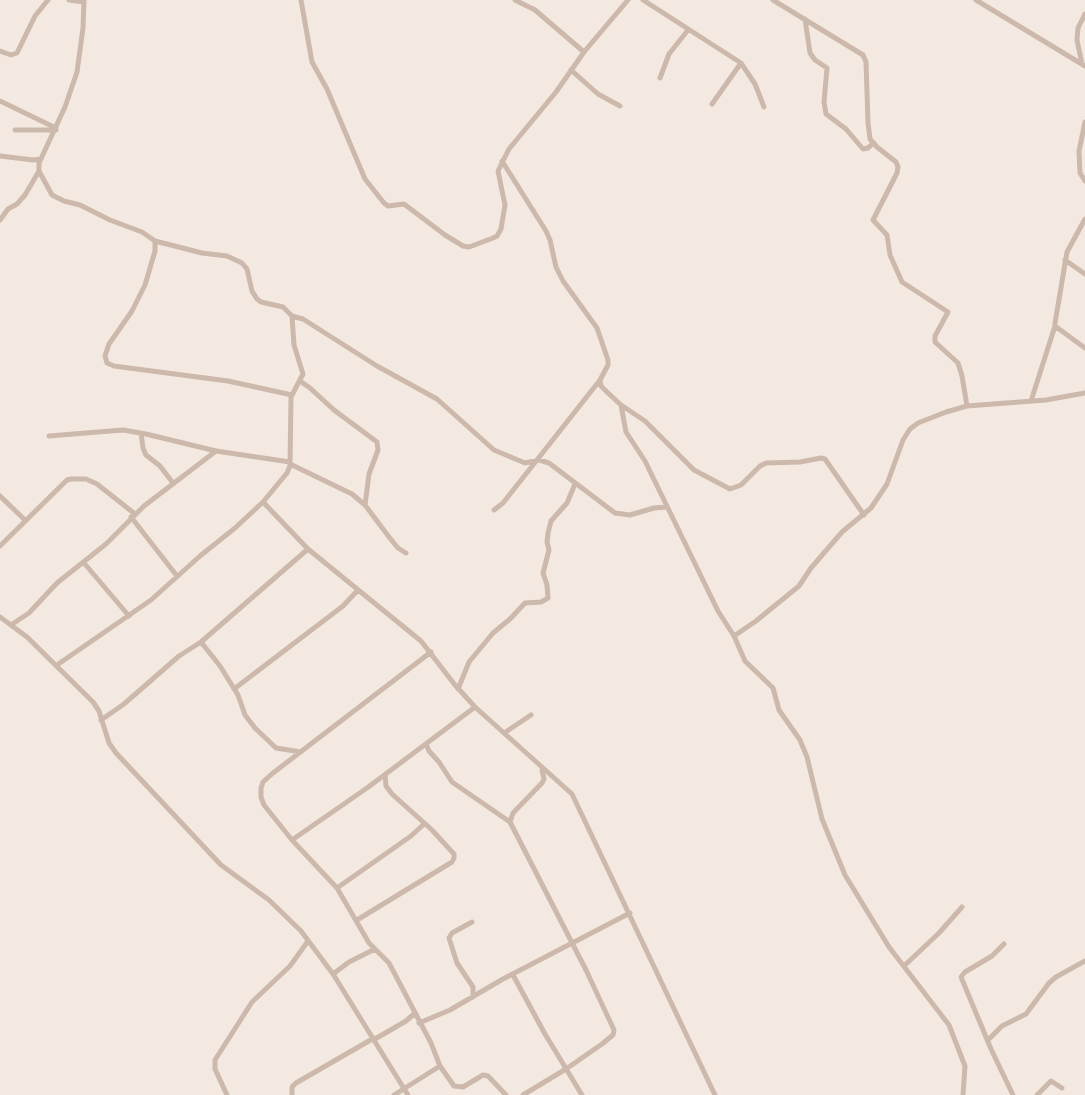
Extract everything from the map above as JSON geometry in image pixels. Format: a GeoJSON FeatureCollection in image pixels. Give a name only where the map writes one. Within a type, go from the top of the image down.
{"type":"FeatureCollection","features":[{"type":"Feature","properties":{"kind":"street"},"geometry":{"type":"LineString","coordinates":[[0,51],[11,55],[17,53],[34,16],[48,0]]}},
{"type":"Feature","properties":{"kind":"street"},"geometry":{"type":"LineString","coordinates":[[0,220],[8,209],[22,200],[39,171],[41,159],[71,93],[83,28],[84,1],[69,0]]}},
{"type":"Feature","properties":{"kind":"street"},"geometry":{"type":"LineString","coordinates":[[301,0],[312,62],[327,89],[365,179],[388,206],[405,204],[463,246],[477,245],[497,236],[501,229],[505,205],[498,171],[509,149],[584,52],[628,0]]}},
{"type":"Feature","properties":{"kind":"street"},"geometry":{"type":"LineString","coordinates":[[515,0],[535,10],[584,52]]}},
{"type":"Feature","properties":{"kind":"street"},"geometry":{"type":"LineString","coordinates":[[643,0],[741,63],[755,84],[764,107]]}},
{"type":"Feature","properties":{"kind":"street"},"geometry":{"type":"LineString","coordinates":[[976,0],[1083,65]]}},
{"type":"Feature","properties":{"kind":"street"},"geometry":{"type":"LineString","coordinates":[[777,1],[863,55],[867,73],[868,132],[873,143],[896,162],[898,167],[873,220],[886,235],[890,255],[902,282],[948,312],[934,342],[958,363],[967,406]]}},
{"type":"Feature","properties":{"kind":"street"},"geometry":{"type":"LineString","coordinates":[[1083,65],[1077,40],[1078,28],[1085,14]]}},
{"type":"Feature","properties":{"kind":"street"},"geometry":{"type":"LineString","coordinates":[[805,19],[812,57],[827,68],[824,102],[826,114],[846,129],[863,149],[873,143]]}},
{"type":"Feature","properties":{"kind":"street"},"geometry":{"type":"LineString","coordinates":[[660,78],[669,54],[688,30]]}},
{"type":"Feature","properties":{"kind":"street"},"geometry":{"type":"LineString","coordinates":[[712,104],[741,63]]}},
{"type":"Feature","properties":{"kind":"street"},"geometry":{"type":"LineString","coordinates":[[571,70],[598,94],[620,106]]}},
{"type":"Feature","properties":{"kind":"street"},"geometry":{"type":"LineString","coordinates":[[0,101],[56,129]]}},
{"type":"Feature","properties":{"kind":"street"},"geometry":{"type":"LineString","coordinates":[[1085,123],[1079,151],[1080,173],[1085,181]]}},
{"type":"Feature","properties":{"kind":"street"},"geometry":{"type":"LineString","coordinates":[[15,130],[56,129]]}},
{"type":"Feature","properties":{"kind":"street"},"geometry":{"type":"LineString","coordinates":[[0,156],[41,159]]}},
{"type":"Feature","properties":{"kind":"street"},"geometry":{"type":"LineString","coordinates":[[494,510],[503,503],[600,380],[608,363],[597,328],[563,281],[556,267],[546,231],[502,162]]}},
{"type":"Feature","properties":{"kind":"street"},"geometry":{"type":"LineString","coordinates":[[39,171],[52,195],[64,201],[80,205],[142,232],[155,241],[202,253],[227,256],[242,263],[247,269],[252,291],[261,302],[283,307],[292,316],[303,319],[377,366],[436,399],[494,450],[525,463],[538,460],[549,463],[618,514],[636,514],[654,508],[667,507]]}},
{"type":"Feature","properties":{"kind":"street"},"geometry":{"type":"LineString","coordinates":[[1031,401],[1055,326],[1065,260],[1071,243],[1085,219]]}},
{"type":"Feature","properties":{"kind":"street"},"geometry":{"type":"LineString","coordinates":[[155,241],[155,250],[145,285],[132,311],[109,344],[105,356],[107,363],[114,366],[228,381],[291,395]]}},
{"type":"Feature","properties":{"kind":"street"},"geometry":{"type":"LineString","coordinates":[[1065,260],[1085,274]]}},
{"type":"Feature","properties":{"kind":"street"},"geometry":{"type":"LineString","coordinates":[[57,665],[129,616],[236,528],[263,502],[287,473],[290,463],[291,395],[300,381],[303,369],[294,345],[292,316]]}},
{"type":"Feature","properties":{"kind":"street"},"geometry":{"type":"LineString","coordinates":[[1055,326],[1085,348]]}},
{"type":"Feature","properties":{"kind":"street"},"geometry":{"type":"LineString","coordinates":[[600,380],[601,386],[621,405],[645,421],[694,470],[730,489],[741,484],[766,463],[800,462],[821,458],[825,459],[864,515]]}},
{"type":"Feature","properties":{"kind":"street"},"geometry":{"type":"LineString","coordinates":[[300,381],[334,410],[378,442],[378,450],[369,474],[365,505]]}},
{"type":"Feature","properties":{"kind":"street"},"geometry":{"type":"LineString","coordinates":[[734,636],[763,616],[799,586],[811,568],[842,532],[864,515],[879,498],[897,453],[910,429],[930,418],[967,406],[1046,400],[1085,393]]}},
{"type":"Feature","properties":{"kind":"street"},"geometry":{"type":"LineString","coordinates":[[621,405],[626,432],[645,461],[745,661],[773,688],[778,710],[800,740],[807,758],[820,812],[837,859],[873,922],[949,1025],[965,1066],[963,1095]]}},
{"type":"Feature","properties":{"kind":"street"},"geometry":{"type":"LineString","coordinates":[[49,436],[81,435],[113,430],[141,433],[216,452],[290,463],[302,471],[345,490],[365,505],[388,537],[406,553]]}},
{"type":"Feature","properties":{"kind":"street"},"geometry":{"type":"LineString","coordinates":[[141,433],[146,455],[160,466],[173,483]]}},
{"type":"Feature","properties":{"kind":"street"},"geometry":{"type":"LineString","coordinates":[[12,625],[28,613],[57,583],[84,563],[133,516],[216,452]]}},
{"type":"Feature","properties":{"kind":"street"},"geometry":{"type":"LineString","coordinates":[[0,546],[67,480],[86,479],[103,488],[133,516],[177,576]]}},
{"type":"Feature","properties":{"kind":"street"},"geometry":{"type":"LineString","coordinates":[[458,689],[469,662],[493,633],[510,620],[525,603],[541,602],[548,598],[543,573],[549,550],[548,533],[551,521],[567,503],[575,484]]}},
{"type":"Feature","properties":{"kind":"street"},"geometry":{"type":"LineString","coordinates":[[0,496],[26,520]]}},
{"type":"Feature","properties":{"kind":"street"},"geometry":{"type":"LineString","coordinates":[[263,502],[308,549],[421,641],[475,707],[572,794],[715,1095]]}},
{"type":"Feature","properties":{"kind":"street"},"geometry":{"type":"LineString","coordinates":[[101,720],[124,704],[179,656],[201,642],[308,549]]}},
{"type":"Feature","properties":{"kind":"street"},"geometry":{"type":"LineString","coordinates":[[84,563],[129,616]]}},
{"type":"Feature","properties":{"kind":"street"},"geometry":{"type":"LineString","coordinates":[[234,689],[343,606],[358,590]]}},
{"type":"Feature","properties":{"kind":"street"},"geometry":{"type":"LineString","coordinates":[[0,617],[57,665],[93,702],[99,711],[109,743],[116,753],[221,865],[269,900],[301,931],[333,974],[408,1095]]}},
{"type":"Feature","properties":{"kind":"street"},"geometry":{"type":"LineString","coordinates":[[201,642],[234,689],[245,715],[276,748],[301,752]]}},
{"type":"Feature","properties":{"kind":"street"},"geometry":{"type":"LineString","coordinates":[[431,652],[395,681],[352,710],[273,773],[263,782],[261,797],[264,805],[292,840],[337,888],[369,943],[389,963],[431,1043],[440,1066],[454,1086],[464,1087],[483,1075],[488,1076],[506,1095]]}},
{"type":"Feature","properties":{"kind":"street"},"geometry":{"type":"LineString","coordinates":[[292,840],[385,775],[475,707]]}},
{"type":"Feature","properties":{"kind":"street"},"geometry":{"type":"LineString","coordinates":[[504,733],[531,715]]}},
{"type":"Feature","properties":{"kind":"street"},"geometry":{"type":"LineString","coordinates":[[426,744],[452,782],[510,822],[614,1030],[609,1039],[523,1095]]}},
{"type":"Feature","properties":{"kind":"street"},"geometry":{"type":"LineString","coordinates":[[510,822],[513,813],[542,783],[544,778],[542,768]]}},
{"type":"Feature","properties":{"kind":"street"},"geometry":{"type":"LineString","coordinates":[[357,920],[454,861],[454,854],[386,786],[385,775]]}},
{"type":"Feature","properties":{"kind":"street"},"geometry":{"type":"LineString","coordinates":[[337,888],[411,836],[424,824]]}},
{"type":"Feature","properties":{"kind":"street"},"geometry":{"type":"LineString","coordinates":[[904,966],[939,933],[962,907]]}},
{"type":"Feature","properties":{"kind":"street"},"geometry":{"type":"LineString","coordinates":[[419,1023],[450,1010],[630,913]]}},
{"type":"Feature","properties":{"kind":"street"},"geometry":{"type":"LineString","coordinates":[[472,922],[452,933],[448,938],[457,963],[473,987],[473,997]]}},
{"type":"Feature","properties":{"kind":"street"},"geometry":{"type":"LineString","coordinates":[[227,1095],[216,1069],[215,1060],[252,1002],[290,966],[308,941]]}},
{"type":"Feature","properties":{"kind":"street"},"geometry":{"type":"LineString","coordinates":[[1004,944],[992,956],[965,972],[961,977],[1013,1095]]}},
{"type":"Feature","properties":{"kind":"street"},"geometry":{"type":"LineString","coordinates":[[333,974],[348,962],[375,949]]}},
{"type":"Feature","properties":{"kind":"street"},"geometry":{"type":"LineString","coordinates":[[988,1040],[1002,1026],[1026,1014],[1056,977],[1085,961]]}},
{"type":"Feature","properties":{"kind":"street"},"geometry":{"type":"LineString","coordinates":[[513,975],[582,1095]]}},
{"type":"Feature","properties":{"kind":"street"},"geometry":{"type":"LineString","coordinates":[[292,1095],[292,1087],[296,1083],[401,1024],[414,1014]]}},
{"type":"Feature","properties":{"kind":"street"},"geometry":{"type":"LineString","coordinates":[[394,1095],[440,1066]]}},
{"type":"Feature","properties":{"kind":"street"},"geometry":{"type":"LineString","coordinates":[[1037,1095],[1051,1081],[1062,1088]]}}]}
